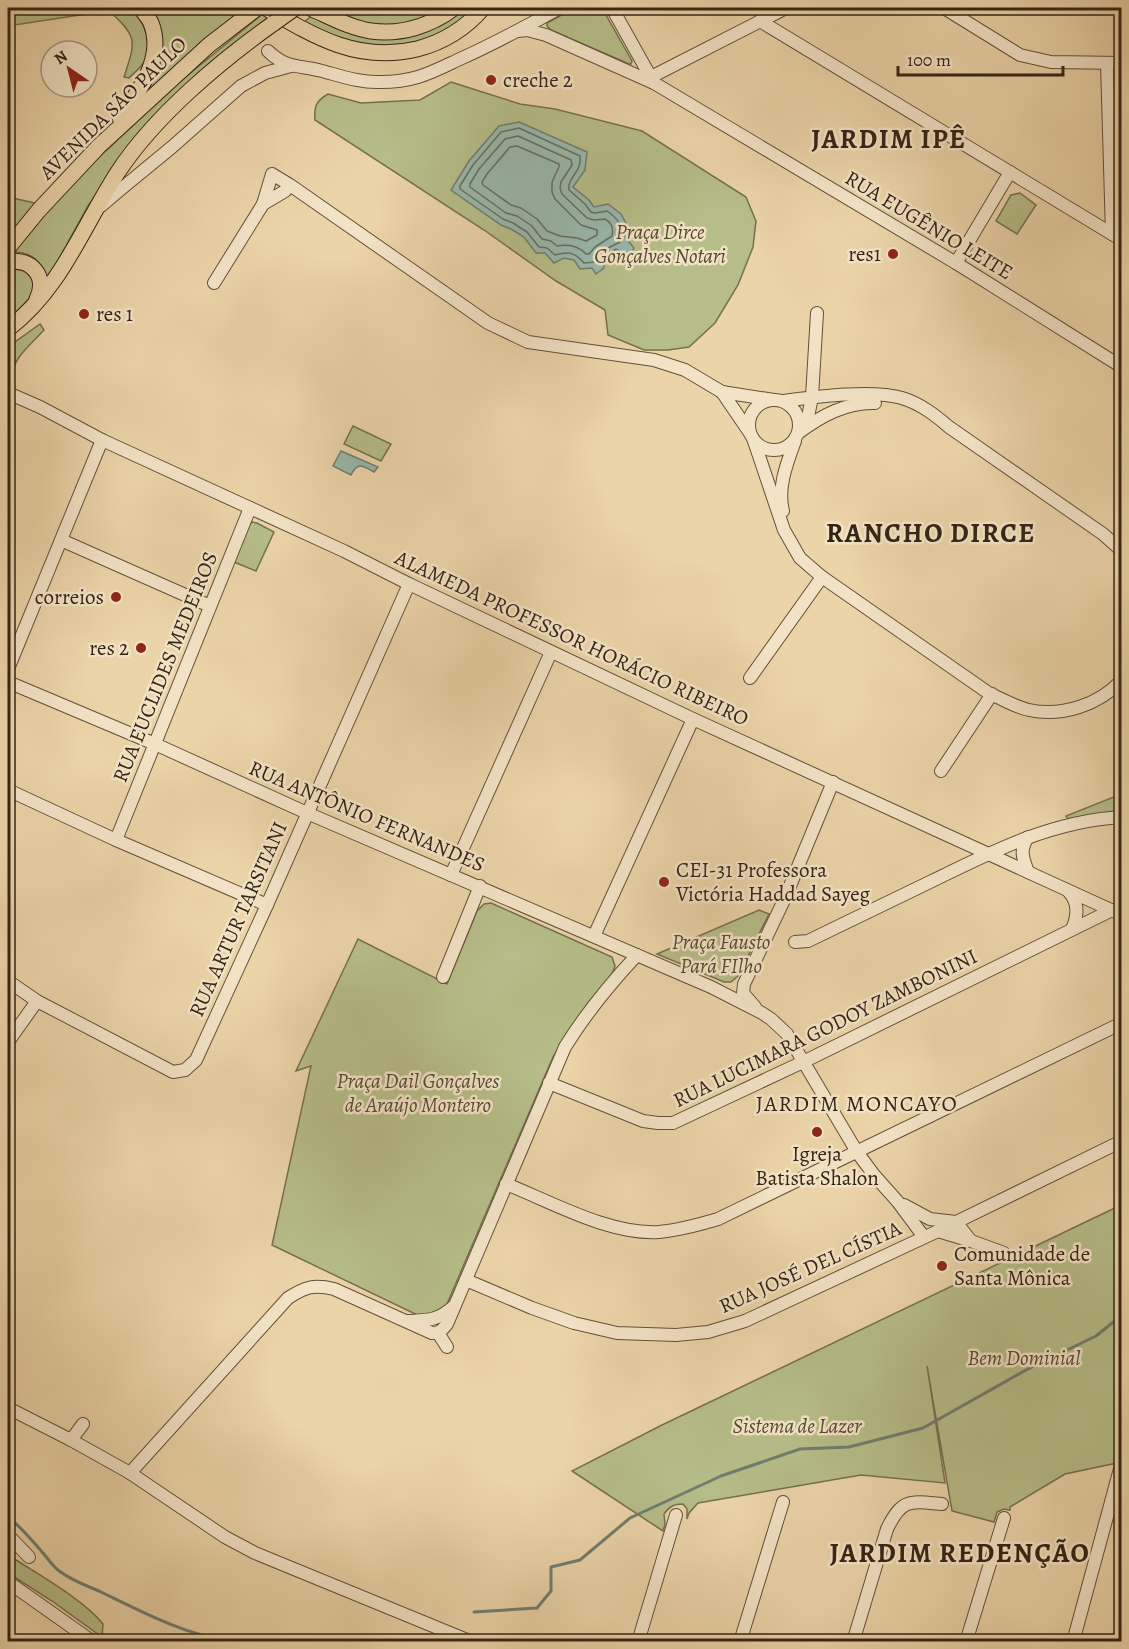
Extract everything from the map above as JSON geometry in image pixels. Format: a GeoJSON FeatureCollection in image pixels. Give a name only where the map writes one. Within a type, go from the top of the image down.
{"type":"FeatureCollection","features":[{"type":"Feature","properties":{"kind":"main road"},"geometry":{"type":"LineString","coordinates":[[99,146],[142,87],[151,66],[155,43],[151,24],[141,8]]}},
{"type":"Feature","properties":{"kind":"main road","name":"AVENIDA SÃO PAULO"},"geometry":{"type":"LineString","coordinates":[[8,328],[22,318],[40,299],[62,270],[119,171],[166,115],[271,18],[295,8]]}},
{"type":"Feature","properties":{"kind":"main road"},"geometry":{"type":"LineString","coordinates":[[310,8],[371,31],[387,31],[405,30],[425,25],[454,8]]}},
{"type":"Feature","properties":{"kind":"main road"},"geometry":{"type":"LineString","coordinates":[[271,18],[293,24],[327,41],[357,51],[379,54],[400,53],[443,40],[460,30],[483,8]]}},
{"type":"Feature","properties":{"kind":"main road","name":"AVENIDA SÃO PAULO"},"geometry":{"type":"LineString","coordinates":[[8,248],[39,210],[99,146],[209,45],[253,10]]}},
{"type":"Feature","properties":{"kind":"main road"},"geometry":{"type":"LineString","coordinates":[[8,262],[22,261],[29,265],[38,274],[42,285],[38,297],[22,318]]}},
{"type":"Feature","properties":{"kind":"street"},"geometry":{"type":"LineString","coordinates":[[268,51],[279,61],[291,66],[362,81],[378,83],[403,81],[430,74],[560,8]]}},
{"type":"Feature","properties":{"kind":"street"},"geometry":{"type":"LineString","coordinates":[[612,8],[652,81],[688,58],[786,8]]}},
{"type":"Feature","properties":{"kind":"street"},"geometry":{"type":"LineString","coordinates":[[945,8],[1020,55],[1051,62],[1122,63]]}},
{"type":"Feature","properties":{"kind":"street"},"geometry":{"type":"LineString","coordinates":[[265,73],[271,18]]}},
{"type":"Feature","properties":{"kind":"street"},"geometry":{"type":"LineString","coordinates":[[760,21],[1117,237]]}},
{"type":"Feature","properties":{"kind":"street","name":"RUA EUGÊNIO LEITE"},"geometry":{"type":"LineString","coordinates":[[518,31],[527,30],[546,35],[652,81],[956,263],[1122,368]]}},
{"type":"Feature","properties":{"kind":"street"},"geometry":{"type":"LineString","coordinates":[[1107,63],[1117,237]]}},
{"type":"Feature","properties":{"kind":"street"},"geometry":{"type":"LineString","coordinates":[[93,216],[106,201],[172,147],[229,95],[252,79],[291,66]]}},
{"type":"Feature","properties":{"kind":"street"},"geometry":{"type":"LineString","coordinates":[[956,263],[1010,172]]}},
{"type":"Feature","properties":{"kind":"street"},"geometry":{"type":"LineString","coordinates":[[214,283],[262,204],[272,174],[488,323],[528,342],[654,360],[685,369],[722,392],[778,400],[788,404],[797,414],[800,433]]}},
{"type":"Feature","properties":{"kind":"street"},"geometry":{"type":"LineString","coordinates":[[262,204],[285,191],[290,185]]}},
{"type":"Feature","properties":{"kind":"street"},"geometry":{"type":"LineString","coordinates":[[800,558],[781,505],[782,484],[812,397],[817,313]]}},
{"type":"Feature","properties":{"kind":"street"},"geometry":{"type":"LineString","coordinates":[[722,392],[752,438],[765,449],[772,451],[791,444],[800,433],[830,412],[865,402],[901,406],[949,427]]}},
{"type":"Feature","properties":{"kind":"street","name":"ALAMEDA PROFESSOR HORÁCIO RIBEIRO"},"geometry":{"type":"LineString","coordinates":[[8,393],[102,440],[344,551],[693,719],[1117,913]]}},
{"type":"Feature","properties":{"kind":"street"},"geometry":{"type":"LineString","coordinates":[[1122,551],[1103,534],[949,427],[933,413],[900,398],[850,395],[765,401],[752,412],[749,420],[752,438],[784,530],[800,558],[822,578],[992,694],[1028,710],[1054,712],[1086,706],[1114,688],[1122,680]]}},
{"type":"Feature","properties":{"kind":"street"},"geometry":{"type":"LineString","coordinates":[[8,669],[102,440]]}},
{"type":"Feature","properties":{"kind":"street","name":"RUA EUCLIDES MEDEIROS"},"geometry":{"type":"LineString","coordinates":[[116,840],[250,508]]}},
{"type":"Feature","properties":{"kind":"street"},"geometry":{"type":"LineString","coordinates":[[61,540],[210,606]]}},
{"type":"Feature","properties":{"kind":"street"},"geometry":{"type":"LineString","coordinates":[[750,678],[822,578]]}},
{"type":"Feature","properties":{"kind":"street","name":"RUA ARTUR TARSITANI"},"geometry":{"type":"LineString","coordinates":[[37,1000],[173,1072],[185,1070],[196,1060],[409,584]]}},
{"type":"Feature","properties":{"kind":"street"},"geometry":{"type":"LineString","coordinates":[[452,874],[551,652]]}},
{"type":"Feature","properties":{"kind":"street","name":"RUA ANTÔNIO FERNANDES"},"geometry":{"type":"LineString","coordinates":[[8,682],[711,987],[762,1013],[787,1034],[857,1152],[924,1237]]}},
{"type":"Feature","properties":{"kind":"street"},"geometry":{"type":"LineString","coordinates":[[941,771],[992,694]]}},
{"type":"Feature","properties":{"kind":"street"},"geometry":{"type":"LineString","coordinates":[[594,936],[693,719]]}},
{"type":"Feature","properties":{"kind":"street"},"geometry":{"type":"LineString","coordinates":[[744,984],[786,898],[833,782]]}},
{"type":"Feature","properties":{"kind":"street"},"geometry":{"type":"LineString","coordinates":[[8,790],[116,840],[267,905]]}},
{"type":"Feature","properties":{"kind":"street"},"geometry":{"type":"LineString","coordinates":[[795,942],[808,941],[1028,837],[1088,819],[1122,817]]}},
{"type":"Feature","properties":{"kind":"street"},"geometry":{"type":"LineString","coordinates":[[1028,837],[1022,852],[1028,872]]}},
{"type":"Feature","properties":{"kind":"street"},"geometry":{"type":"LineString","coordinates":[[443,977],[480,886]]}},
{"type":"Feature","properties":{"kind":"street"},"geometry":{"type":"LineString","coordinates":[[1069,891],[1076,904],[1076,920],[1072,929]]}},
{"type":"Feature","properties":{"kind":"street","name":"RUA LUCIMARA GODOY ZAMBONINI"},"geometry":{"type":"LineString","coordinates":[[549,1083],[643,1121],[673,1123],[803,1062],[1072,929],[1117,913]]}},
{"type":"Feature","properties":{"kind":"street"},"geometry":{"type":"LineString","coordinates":[[130,1473],[288,1298],[304,1288],[321,1286],[334,1289],[432,1334],[440,1331],[447,1324],[565,1047],[582,1019],[637,955]]}},
{"type":"Feature","properties":{"kind":"street"},"geometry":{"type":"LineString","coordinates":[[8,981],[37,1000],[8,1042]]}},
{"type":"Feature","properties":{"kind":"street","name":"RUA ANTÔNIO FERNANDES"},"geometry":{"type":"LineString","coordinates":[[711,987],[722,990],[734,989],[744,984]]}},
{"type":"Feature","properties":{"kind":"street","name":"RUA ANTÔNIO FERNANDES"},"geometry":{"type":"LineString","coordinates":[[744,984],[743,993],[762,1013]]}},
{"type":"Feature","properties":{"kind":"street"},"geometry":{"type":"LineString","coordinates":[[506,1184],[596,1221],[630,1230],[657,1232],[685,1229],[718,1219],[1122,1023]]}},
{"type":"Feature","properties":{"kind":"street","name":"RUA JOSÉ DEL CÍSTIA"},"geometry":{"type":"LineString","coordinates":[[466,1280],[574,1323],[617,1333],[676,1335],[708,1332],[745,1322],[1122,1141]]}},
{"type":"Feature","properties":{"kind":"street","name":"RUA ANTÔNIO FERNANDES"},"geometry":{"type":"LineString","coordinates":[[898,1202],[930,1219],[956,1222]]}},
{"type":"Feature","properties":{"kind":"street"},"geometry":{"type":"LineString","coordinates":[[971,1240],[968,1226],[972,1214]]}},
{"type":"Feature","properties":{"kind":"street"},"geometry":{"type":"LineString","coordinates":[[956,1222],[971,1240]]}},
{"type":"Feature","properties":{"kind":"street"},"geometry":{"type":"LineString","coordinates":[[938,1231],[971,1240],[1004,1253]]}},
{"type":"Feature","properties":{"kind":"street"},"geometry":{"type":"LineString","coordinates":[[403,1321],[432,1320],[444,1315],[454,1306]]}},
{"type":"Feature","properties":{"kind":"street"},"geometry":{"type":"LineString","coordinates":[[440,1331],[450,1343]]}},
{"type":"Feature","properties":{"kind":"street"},"geometry":{"type":"LineString","coordinates":[[8,1408],[130,1473],[225,1537],[255,1553],[472,1641]]}},
{"type":"Feature","properties":{"kind":"street"},"geometry":{"type":"LineString","coordinates":[[71,1440],[83,1424]]}},
{"type":"Feature","properties":{"kind":"street"},"geometry":{"type":"LineString","coordinates":[[1073,1641],[1121,1465]]}},
{"type":"Feature","properties":{"kind":"street"},"geometry":{"type":"LineString","coordinates":[[740,1641],[783,1502]]}},
{"type":"Feature","properties":{"kind":"street"},"geometry":{"type":"LineString","coordinates":[[853,1641],[887,1528],[895,1513],[902,1506],[911,1503],[942,1504]]}},
{"type":"Feature","properties":{"kind":"street"},"geometry":{"type":"LineString","coordinates":[[638,1641],[675,1515]]}},
{"type":"Feature","properties":{"kind":"street"},"geometry":{"type":"LineString","coordinates":[[966,1641],[1004,1518]]}},
{"type":"Feature","properties":{"kind":"street"},"geometry":{"type":"LineString","coordinates":[[8,1535],[29,1557]]}},
{"type":"Feature","properties":{"kind":"street"},"geometry":{"type":"LineString","coordinates":[[8,1582],[93,1641]]}},
{"type":"Feature","properties":{"kind":"green space"},"geometry":{"type":"Polygon","coordinates":[[[8,8],[129,8],[139,18],[146,31],[148,45],[145,60],[129,78],[124,77],[131,56],[132,41],[126,28],[110,12],[8,26],[8,8]]]}},
{"type":"Feature","properties":{"kind":"green space"},"geometry":{"type":"Polygon","coordinates":[[[151,8],[245,8],[198,45],[143,100],[158,66],[163,43],[158,20],[151,8]]]}},
{"type":"Feature","properties":{"kind":"green space"},"geometry":{"type":"Polygon","coordinates":[[[324,8],[446,8],[423,21],[376,27],[324,8]]]}},
{"type":"Feature","properties":{"kind":"green space"},"geometry":{"type":"Polygon","coordinates":[[[461,8],[474,8],[459,23],[430,39],[389,48],[349,43],[301,24],[312,16],[376,37],[461,8]]]}},
{"type":"Feature","properties":{"kind":"green space"},"geometry":{"type":"Polygon","coordinates":[[[574,8],[602,8],[632,61],[631,64],[551,30],[547,26],[547,23],[574,8]]]}},
{"type":"Feature","properties":{"kind":"green space"},"geometry":{"type":"Polygon","coordinates":[[[265,12],[274,16],[116,166],[88,206],[45,284],[42,269],[35,259],[24,253],[9,252],[81,174],[177,84],[265,12]]]}},
{"type":"Feature","properties":{"kind":"green space","name":"Praça Dirce Gonçalves Notari"},"geometry":{"type":"Polygon","coordinates":[[[451,82],[520,104],[555,109],[642,131],[746,197],[756,221],[753,247],[738,285],[715,323],[689,347],[668,350],[644,350],[608,335],[605,310],[556,281],[484,230],[315,120],[317,104],[328,94],[361,103],[420,100],[451,82]]]}},
{"type":"Feature","properties":{"kind":"green space"},"geometry":{"type":"Polygon","coordinates":[[[1020,193],[1036,205],[1017,234],[996,221],[1011,195],[1020,193]]]}},
{"type":"Feature","properties":{"kind":"green space"},"geometry":{"type":"Polygon","coordinates":[[[8,197],[39,204],[8,239],[8,197]]]}},
{"type":"Feature","properties":{"kind":"green space"},"geometry":{"type":"Polygon","coordinates":[[[8,270],[24,271],[31,276],[34,283],[34,294],[8,321],[8,270]]]}},
{"type":"Feature","properties":{"kind":"green space"},"geometry":{"type":"Polygon","coordinates":[[[40,324],[44,330],[17,360],[8,384],[8,347],[40,324]]]}},
{"type":"Feature","properties":{"kind":"green space"},"geometry":{"type":"Polygon","coordinates":[[[353,426],[391,444],[381,461],[344,444],[353,426]]]}},
{"type":"Feature","properties":{"kind":"green space"},"geometry":{"type":"Polygon","coordinates":[[[252,522],[274,532],[256,571],[234,562],[252,522]]]}},
{"type":"Feature","properties":{"kind":"green space"},"geometry":{"type":"Polygon","coordinates":[[[1121,794],[1121,810],[1068,819],[1066,816],[1121,794]]]}},
{"type":"Feature","properties":{"kind":"green space","name":"Praça Dail Gonçalves de Araújo Monteiro"},"geometry":{"type":"Polygon","coordinates":[[[491,903],[612,957],[615,966],[611,977],[572,1026],[553,1057],[438,1325],[272,1245],[311,1066],[296,1071],[358,939],[447,984],[477,911],[484,904],[491,903]]]}},
{"type":"Feature","properties":{"kind":"green space","name":"Praça Fausto Pará FIlho"},"geometry":{"type":"Polygon","coordinates":[[[759,910],[769,914],[738,976],[731,982],[724,982],[657,954],[759,910]]]}},
{"type":"Feature","properties":{"kind":"green space"},"geometry":{"type":"Polygon","coordinates":[[[1121,1205],[1122,1460],[1117,1463],[1065,1474],[1010,1507],[1010,1510],[1004,1509],[997,1512],[994,1522],[952,1511],[927,1366],[945,1483],[861,1475],[698,1503],[687,1519],[687,1509],[683,1504],[677,1504],[670,1507],[664,1514],[663,1531],[572,1471],[662,1425],[1121,1205]]]}},
{"type":"Feature","properties":{"kind":"green space"},"geometry":{"type":"Polygon","coordinates":[[[13,1558],[85,1606],[103,1624],[102,1637],[8,1573],[8,1562],[13,1558]]]}},
{"type":"Feature","properties":{"kind":"water"},"geometry":{"type":"Polygon","coordinates":[[[519,122],[587,152],[585,170],[573,187],[594,207],[608,204],[621,214],[628,227],[625,237],[634,248],[629,257],[616,249],[603,257],[604,268],[596,274],[592,268],[580,269],[574,260],[564,258],[554,263],[545,253],[536,253],[524,237],[501,225],[451,190],[469,161],[499,126],[519,122]]]}},
{"type":"Feature","properties":{"kind":"water"},"geometry":{"type":"Polygon","coordinates":[[[341,451],[378,467],[374,472],[358,466],[351,475],[333,466],[341,451]]]}},
{"type":"Feature","properties":{"kind":"waterway"},"geometry":{"type":"LineString","coordinates":[[474,1612],[537,1608],[551,1591],[551,1567],[580,1560],[630,1518],[721,1476],[800,1449],[849,1447],[923,1428],[1026,1370],[1096,1336],[1122,1315]]}},
{"type":"Feature","properties":{"kind":"waterway"},"geometry":{"type":"LineString","coordinates":[[8,1516],[54,1566],[68,1577],[164,1622],[215,1639],[233,1642]]}},
{"type":"Feature","properties":{"kind":"place","name":"creche 2"},"geometry":{"type":"Point","coordinates":[491,80]}},
{"type":"Feature","properties":{"kind":"place","name":"res1"},"geometry":{"type":"Point","coordinates":[893,254]}},
{"type":"Feature","properties":{"kind":"place","name":"res 1"},"geometry":{"type":"Point","coordinates":[84,314]}},
{"type":"Feature","properties":{"kind":"place","name":"correios"},"geometry":{"type":"Point","coordinates":[116,597]}},
{"type":"Feature","properties":{"kind":"place","name":"res 2"},"geometry":{"type":"Point","coordinates":[141,648]}},
{"type":"Feature","properties":{"kind":"place","name":"CEI-31 Professora Victória Haddad Sayeg"},"geometry":{"type":"Point","coordinates":[664,882]}},
{"type":"Feature","properties":{"kind":"place","name":"Igreja Batista Shalon"},"geometry":{"type":"Point","coordinates":[817,1132]}},
{"type":"Feature","properties":{"kind":"place","name":"Comunidade de Santa Mônica"},"geometry":{"type":"Point","coordinates":[942,1266]}},
{"type":"Feature","properties":{"kind":"district","name":"JARDIM IPÊ"},"geometry":{"type":"Point","coordinates":[889,139]}},
{"type":"Feature","properties":{"kind":"district","name":"RANCHO DIRCE"},"geometry":{"type":"Point","coordinates":[931,533]}},
{"type":"Feature","properties":{"kind":"district","name":"JARDIM MONCAYO"},"geometry":{"type":"Point","coordinates":[857,1103]}},
{"type":"Feature","properties":{"kind":"district","name":"JARDIM REDENÇÃO"},"geometry":{"type":"Point","coordinates":[960,1553]}},
{"type":"Feature","properties":{"kind":"park label","name":"Bem Dominial"},"geometry":{"type":"Point","coordinates":[1024,1358]}},
{"type":"Feature","properties":{"kind":"park label","name":"Sistema de Lazer"},"geometry":{"type":"Point","coordinates":[797,1426]}}]}
